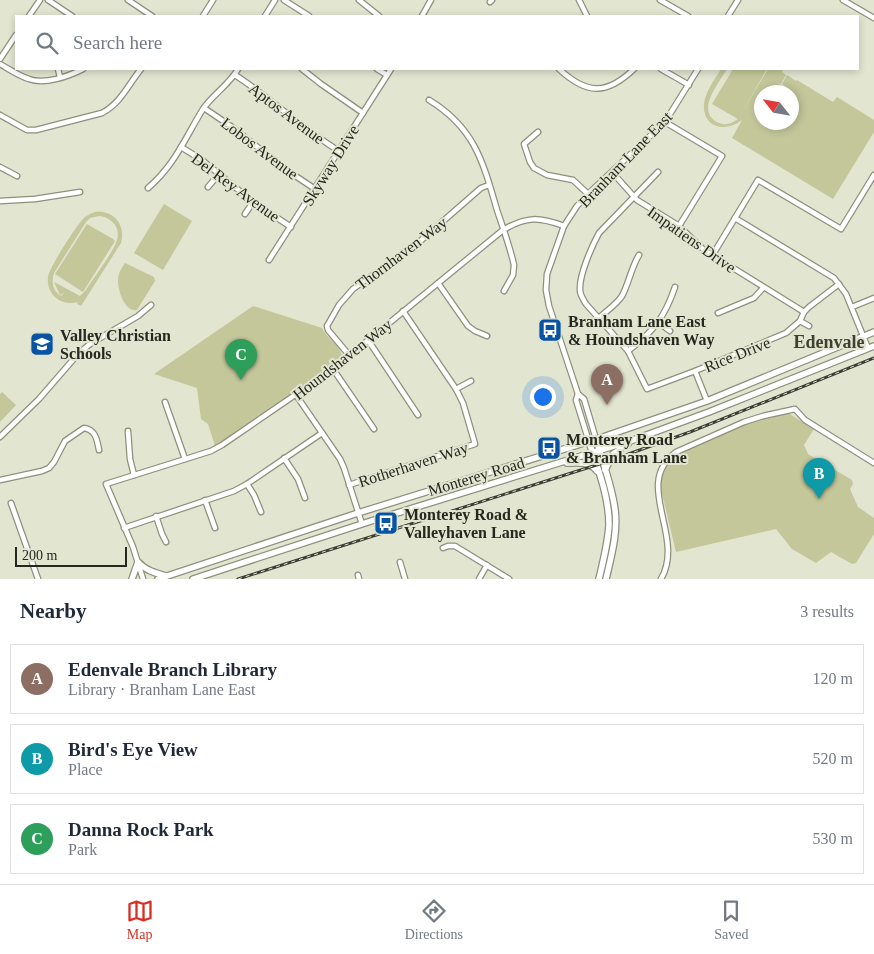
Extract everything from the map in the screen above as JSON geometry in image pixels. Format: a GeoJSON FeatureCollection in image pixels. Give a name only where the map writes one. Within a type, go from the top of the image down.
{"type":"FeatureCollection","features":[{"type":"Feature","properties":{"kind":"main road","name":"Monterey Road"},"geometry":{"type":"LineString","coordinates":[[158,579],[358,513],[589,442],[706,401],[874,332]]}},
{"type":"Feature","properties":{"kind":"main road","name":"Monterey Road"},"geometry":{"type":"LineString","coordinates":[[193,579],[362,524],[633,440],[709,412],[871,347]]}},
{"type":"Feature","properties":{"kind":"main road","name":"Branham Lane East"},"geometry":{"type":"LineString","coordinates":[[596,439],[596,452],[608,507],[609,526],[599,579]]}},
{"type":"Feature","properties":{"kind":"main road"},"geometry":{"type":"LineString","coordinates":[[605,470],[613,454],[633,440]]}},
{"type":"Feature","properties":{"kind":"main road","name":"Branham Lane East"},"geometry":{"type":"LineString","coordinates":[[589,442],[605,470],[615,511],[615,528],[606,579]]}},
{"type":"Feature","properties":{"kind":"main road"},"geometry":{"type":"LineString","coordinates":[[559,463],[586,463],[593,466],[600,474]]}},
{"type":"Feature","properties":{"kind":"main road"},"geometry":{"type":"LineString","coordinates":[[132,579],[138,562],[152,572],[167,576]]}},
{"type":"Feature","properties":{"kind":"street"},"geometry":{"type":"LineString","coordinates":[[30,15],[40,0]]}},
{"type":"Feature","properties":{"kind":"street"},"geometry":{"type":"LineString","coordinates":[[48,0],[70,15]]}},
{"type":"Feature","properties":{"kind":"street"},"geometry":{"type":"LineString","coordinates":[[128,0],[150,15]]}},
{"type":"Feature","properties":{"kind":"street"},"geometry":{"type":"LineString","coordinates":[[266,15],[275,0]]}},
{"type":"Feature","properties":{"kind":"street"},"geometry":{"type":"LineString","coordinates":[[284,0],[307,15]]}},
{"type":"Feature","properties":{"kind":"street"},"geometry":{"type":"LineString","coordinates":[[359,0],[378,15]]}},
{"type":"Feature","properties":{"kind":"street"},"geometry":{"type":"LineString","coordinates":[[423,15],[432,0]]}},
{"type":"Feature","properties":{"kind":"street"},"geometry":{"type":"LineString","coordinates":[[579,0],[587,15]]}},
{"type":"Feature","properties":{"kind":"street"},"geometry":{"type":"LineString","coordinates":[[662,0],[686,15]]}},
{"type":"Feature","properties":{"kind":"street"},"geometry":{"type":"LineString","coordinates":[[729,15],[738,0]]}},
{"type":"Feature","properties":{"kind":"street"},"geometry":{"type":"LineString","coordinates":[[843,0],[874,18]]}},
{"type":"Feature","properties":{"kind":"street"},"geometry":{"type":"LineString","coordinates":[[204,15],[211,1]]}},
{"type":"Feature","properties":{"kind":"street"},"geometry":{"type":"LineString","coordinates":[[0,59],[15,36]]}},
{"type":"Feature","properties":{"kind":"street"},"geometry":{"type":"LineString","coordinates":[[0,64],[31,80],[48,81],[81,70]]}},
{"type":"Feature","properties":{"kind":"street"},"geometry":{"type":"LineString","coordinates":[[58,70],[60,77]]}},
{"type":"Feature","properties":{"kind":"street"},"geometry":{"type":"LineString","coordinates":[[0,115],[27,130],[36,130],[102,113],[119,101],[140,70]]}},
{"type":"Feature","properties":{"kind":"street"},"geometry":{"type":"LineString","coordinates":[[148,188],[168,170],[204,108],[238,70]]}},
{"type":"Feature","properties":{"kind":"street"},"geometry":{"type":"LineString","coordinates":[[303,70],[363,113]]}},
{"type":"Feature","properties":{"kind":"street"},"geometry":{"type":"LineString","coordinates":[[379,70],[387,75]]}},
{"type":"Feature","properties":{"kind":"street","name":"Skyway Drive"},"geometry":{"type":"LineString","coordinates":[[269,260],[390,70]]}},
{"type":"Feature","properties":{"kind":"street"},"geometry":{"type":"LineString","coordinates":[[560,70],[575,83],[583,87],[596,89],[608,87],[633,70]]}},
{"type":"Feature","properties":{"kind":"street"},"geometry":{"type":"LineString","coordinates":[[663,70],[688,85]]}},
{"type":"Feature","properties":{"kind":"street","name":"Branham Lane East"},"geometry":{"type":"LineString","coordinates":[[596,439],[584,399],[578,394],[550,306],[546,290],[547,274],[564,226],[578,206],[588,194],[664,122],[697,70]]}},
{"type":"Feature","properties":{"kind":"street","name":"Aptos Avenue"},"geometry":{"type":"LineString","coordinates":[[235,75],[258,90],[298,123],[339,151]]}},
{"type":"Feature","properties":{"kind":"street"},"geometry":{"type":"LineString","coordinates":[[429,100],[462,126],[481,158],[514,265],[513,275],[504,291]]}},
{"type":"Feature","properties":{"kind":"street","name":"Lobos Avenue"},"geometry":{"type":"LineString","coordinates":[[204,108],[232,127],[285,169],[315,189]]}},
{"type":"Feature","properties":{"kind":"street"},"geometry":{"type":"LineString","coordinates":[[664,122],[722,156],[679,226]]}},
{"type":"Feature","properties":{"kind":"street"},"geometry":{"type":"LineString","coordinates":[[538,132],[524,144],[534,168],[547,175],[573,180],[588,194]]}},
{"type":"Feature","properties":{"kind":"street","name":"Del Rey Avenue"},"geometry":{"type":"LineString","coordinates":[[181,147],[202,160],[254,202],[291,227]]}},
{"type":"Feature","properties":{"kind":"street"},"geometry":{"type":"LineString","coordinates":[[0,167],[16,176]]}},
{"type":"Feature","properties":{"kind":"street","name":"Impatiens Drive"},"geometry":{"type":"LineString","coordinates":[[612,172],[634,197],[679,226],[712,256],[804,312]]}},
{"type":"Feature","properties":{"kind":"street"},"geometry":{"type":"LineString","coordinates":[[658,172],[599,233],[581,280],[580,289],[582,297],[628,351],[645,338],[659,323],[669,305],[675,287]]}},
{"type":"Feature","properties":{"kind":"street"},"geometry":{"type":"LineString","coordinates":[[208,187],[219,174]]}},
{"type":"Feature","properties":{"kind":"street"},"geometry":{"type":"LineString","coordinates":[[712,256],[758,180],[841,229],[874,175]]}},
{"type":"Feature","properties":{"kind":"street","name":"Thornhaven Way"},"geometry":{"type":"LineString","coordinates":[[349,355],[328,330],[327,326],[348,293],[418,243],[481,188],[490,185]]}},
{"type":"Feature","properties":{"kind":"street"},"geometry":{"type":"LineString","coordinates":[[0,201],[35,200],[80,192]]}},
{"type":"Feature","properties":{"kind":"street"},"geometry":{"type":"LineString","coordinates":[[244,214],[254,202]]}},
{"type":"Feature","properties":{"kind":"street"},"geometry":{"type":"LineString","coordinates":[[735,218],[828,274],[839,284],[852,307],[863,337],[871,347]]}},
{"type":"Feature","properties":{"kind":"street","name":"Houndshaven Way"},"geometry":{"type":"LineString","coordinates":[[124,528],[106,484],[216,449],[333,369],[504,230],[514,224],[544,219],[564,226]]}},
{"type":"Feature","properties":{"kind":"street"},"geometry":{"type":"LineString","coordinates":[[599,318],[621,297],[634,262],[639,255]]}},
{"type":"Feature","properties":{"kind":"street"},"geometry":{"type":"LineString","coordinates":[[438,283],[468,326],[488,336]]}},
{"type":"Feature","properties":{"kind":"street","name":"Rice Drive"},"geometry":{"type":"LineString","coordinates":[[628,351],[647,389],[773,340],[786,333],[800,321],[804,312],[839,284]]}},
{"type":"Feature","properties":{"kind":"street"},"geometry":{"type":"LineString","coordinates":[[718,313],[754,298],[763,288]]}},
{"type":"Feature","properties":{"kind":"street"},"geometry":{"type":"LineString","coordinates":[[852,307],[874,298]]}},
{"type":"Feature","properties":{"kind":"street"},"geometry":{"type":"LineString","coordinates":[[0,437],[39,399],[78,354],[90,344],[138,316],[151,305]]}},
{"type":"Feature","properties":{"kind":"street","name":"Rotherhaven Way"},"geometry":{"type":"LineString","coordinates":[[349,485],[475,444],[463,403],[456,389],[403,311]]}},
{"type":"Feature","properties":{"kind":"street"},"geometry":{"type":"LineString","coordinates":[[800,321],[809,326]]}},
{"type":"Feature","properties":{"kind":"street"},"geometry":{"type":"LineString","coordinates":[[659,323],[670,331]]}},
{"type":"Feature","properties":{"kind":"street"},"geometry":{"type":"LineString","coordinates":[[368,340],[418,415]]}},
{"type":"Feature","properties":{"kind":"street"},"geometry":{"type":"LineString","coordinates":[[333,369],[374,429]]}},
{"type":"Feature","properties":{"kind":"street"},"geometry":{"type":"LineString","coordinates":[[695,371],[706,401]]}},
{"type":"Feature","properties":{"kind":"street"},"geometry":{"type":"LineString","coordinates":[[456,389],[471,381]]}},
{"type":"Feature","properties":{"kind":"street","name":"Branham Lane East"},"geometry":{"type":"LineString","coordinates":[[578,394],[576,400],[589,442]]}},
{"type":"Feature","properties":{"kind":"street"},"geometry":{"type":"LineString","coordinates":[[296,395],[340,459],[362,524]]}},
{"type":"Feature","properties":{"kind":"street"},"geometry":{"type":"LineString","coordinates":[[165,402],[185,459]]}},
{"type":"Feature","properties":{"kind":"street"},"geometry":{"type":"LineString","coordinates":[[661,579],[667,564],[669,551],[657,483],[661,467],[667,458],[681,449],[744,422],[795,409],[804,420],[874,463]]}},
{"type":"Feature","properties":{"kind":"street"},"geometry":{"type":"LineString","coordinates":[[0,480],[48,468],[54,462],[65,442],[84,428],[96,435],[99,450]]}},
{"type":"Feature","properties":{"kind":"street"},"geometry":{"type":"LineString","coordinates":[[128,432],[130,459],[134,475]]}},
{"type":"Feature","properties":{"kind":"street"},"geometry":{"type":"LineString","coordinates":[[143,579],[124,528],[247,484],[322,433]]}},
{"type":"Feature","properties":{"kind":"street"},"geometry":{"type":"LineString","coordinates":[[284,458],[298,479],[305,498]]}},
{"type":"Feature","properties":{"kind":"street"},"geometry":{"type":"LineString","coordinates":[[247,484],[261,512]]}},
{"type":"Feature","properties":{"kind":"street"},"geometry":{"type":"LineString","coordinates":[[205,500],[215,528]]}},
{"type":"Feature","properties":{"kind":"street"},"geometry":{"type":"LineString","coordinates":[[11,503],[38,579]]}},
{"type":"Feature","properties":{"kind":"street"},"geometry":{"type":"LineString","coordinates":[[156,516],[166,542]]}},
{"type":"Feature","properties":{"kind":"street"},"geometry":{"type":"LineString","coordinates":[[443,548],[455,546],[509,579]]}},
{"type":"Feature","properties":{"kind":"street"},"geometry":{"type":"LineString","coordinates":[[400,562],[405,579]]}},
{"type":"Feature","properties":{"kind":"street"},"geometry":{"type":"LineString","coordinates":[[479,579],[487,565]]}},
{"type":"Feature","properties":{"kind":"green space"},"geometry":{"type":"Polygon","coordinates":[[[720,70],[726,70],[714,89],[708,105],[712,118],[719,123],[729,124],[738,119],[712,104],[732,70],[766,70],[758,85],[754,85],[754,91],[739,117],[754,92],[754,130],[799,130],[799,85],[782,84],[787,75],[833,102],[837,97],[874,120],[874,132],[833,199],[732,138],[742,120],[736,124],[722,127],[711,123],[704,112],[708,90],[720,70]]]}},
{"type":"Feature","properties":{"kind":"green space"},"geometry":{"type":"Polygon","coordinates":[[[767,70],[783,70],[782,72],[786,75],[781,84],[776,82],[781,85],[758,85],[767,70]]]}},
{"type":"Feature","properties":{"kind":"green space"},"geometry":{"type":"Polygon","coordinates":[[[164,204],[192,221],[163,270],[134,253],[164,204]]]}},
{"type":"Feature","properties":{"kind":"green space"},"geometry":{"type":"Polygon","coordinates":[[[94,212],[108,213],[117,220],[122,230],[121,243],[81,306],[77,304],[78,302],[63,302],[58,300],[51,291],[48,277],[58,256],[76,228],[85,217],[94,212]],[[103,217],[90,218],[86,222],[54,273],[53,286],[56,292],[61,296],[64,293],[60,295],[54,282],[80,296],[112,251],[117,240],[118,231],[114,223],[103,217]]]}},
{"type":"Feature","properties":{"kind":"green space"},"geometry":{"type":"Polygon","coordinates":[[[87,224],[115,241],[83,292],[55,274],[87,224]]]}},
{"type":"Feature","properties":{"kind":"green space"},"geometry":{"type":"Polygon","coordinates":[[[125,263],[154,277],[155,281],[137,310],[132,310],[128,307],[118,285],[119,274],[125,263]]]}},
{"type":"Feature","properties":{"kind":"green space"},"geometry":{"type":"Polygon","coordinates":[[[253,306],[322,328],[339,348],[342,356],[326,370],[215,446],[208,424],[201,419],[197,388],[154,374],[253,306]]]}},
{"type":"Feature","properties":{"kind":"green space"},"geometry":{"type":"Polygon","coordinates":[[[2,392],[16,405],[0,422],[0,394],[2,392]]]}},
{"type":"Feature","properties":{"kind":"green space"},"geometry":{"type":"Polygon","coordinates":[[[788,413],[814,429],[804,445],[808,454],[852,480],[853,484],[850,489],[858,507],[874,518],[874,534],[856,563],[852,564],[831,552],[816,563],[792,549],[776,529],[676,552],[660,485],[663,470],[672,457],[727,430],[758,419],[788,413]]]}},
{"type":"Feature","properties":{"kind":"railway"},"geometry":{"type":"LineString","coordinates":[[238,579],[609,461],[690,432],[874,358]]}},
{"type":"Feature","properties":{"kind":"place","name":"Branham Lane East & Houndshaven Way"},"geometry":{"type":"Point","coordinates":[550,330]}},
{"type":"Feature","properties":{"kind":"place","name":"Valley Christian Schools"},"geometry":{"type":"Point","coordinates":[42,344]}},
{"type":"Feature","properties":{"kind":"place","name":"Danna Rock Park"},"geometry":{"type":"Point","coordinates":[241,380]}},
{"type":"Feature","properties":{"kind":"place","name":"Edenvale Branch Library"},"geometry":{"type":"Point","coordinates":[607,405]}},
{"type":"Feature","properties":{"kind":"place","name":"Monterey Road & Branham Lane"},"geometry":{"type":"Point","coordinates":[549,448]}},
{"type":"Feature","properties":{"kind":"place","name":"Bird's Eye View"},"geometry":{"type":"Point","coordinates":[819,499]}},
{"type":"Feature","properties":{"kind":"place","name":"Monterey Road & Valleyhaven Lane"},"geometry":{"type":"Point","coordinates":[386,523]}},
{"type":"Feature","properties":{"kind":"district","name":"Edenvale"},"geometry":{"type":"Point","coordinates":[829,342]}}]}
